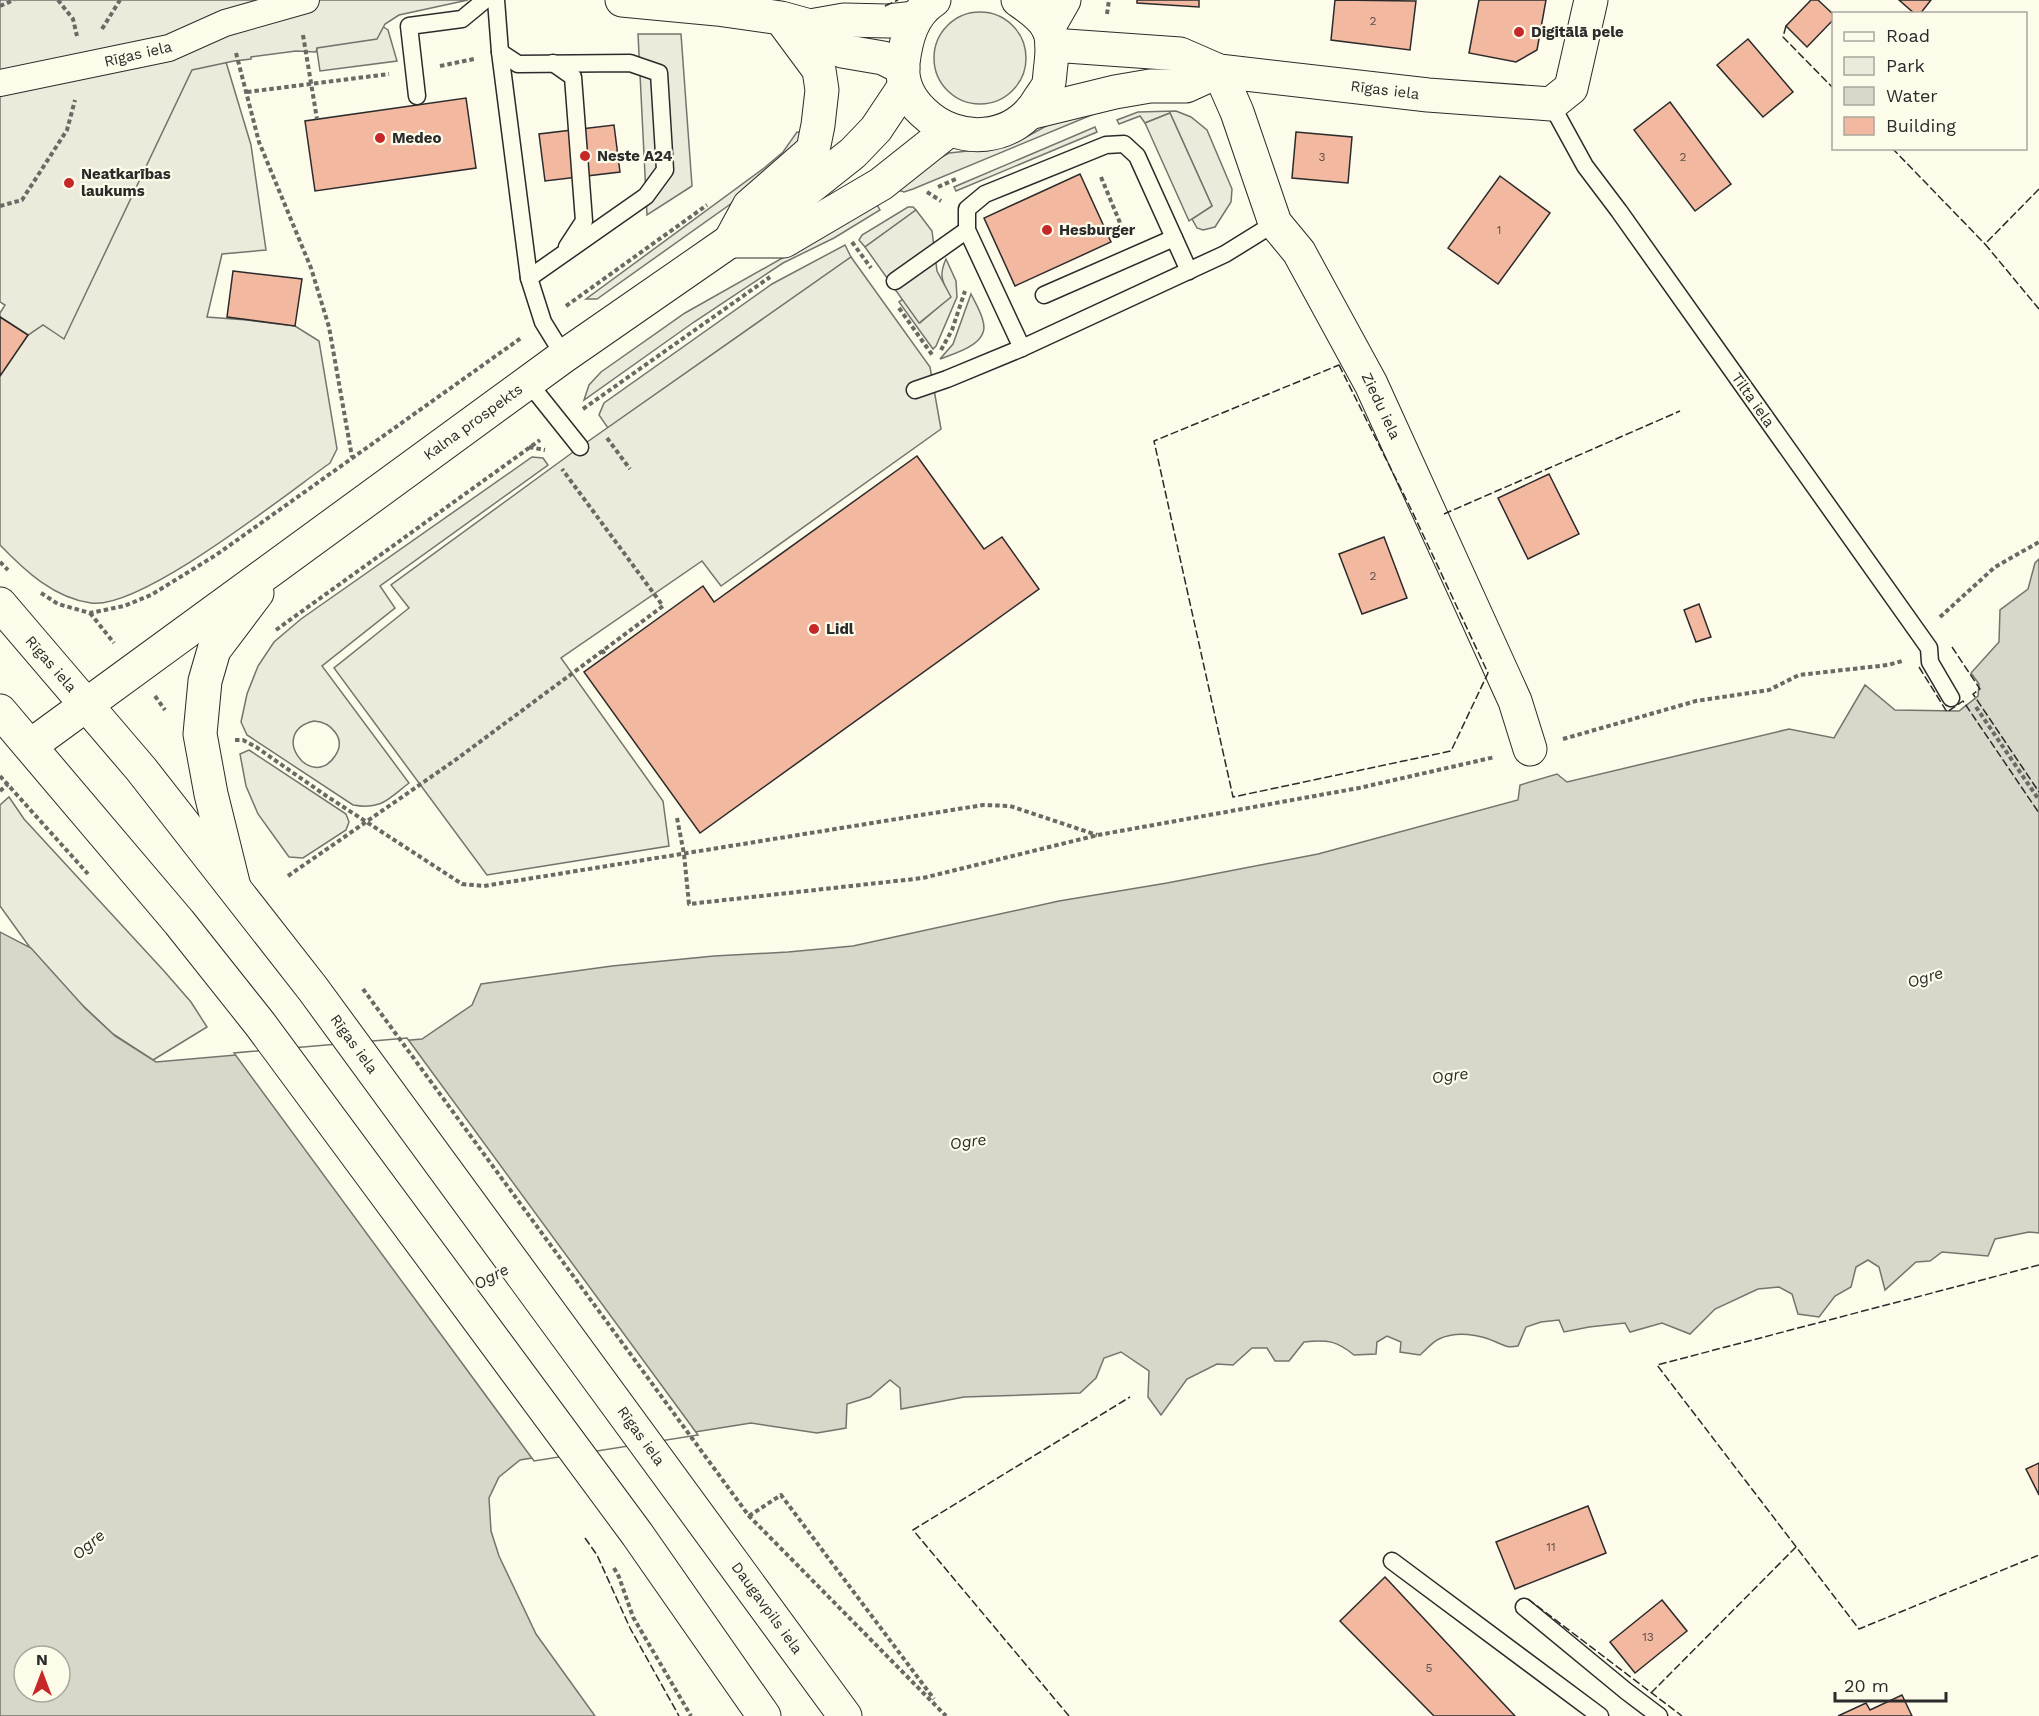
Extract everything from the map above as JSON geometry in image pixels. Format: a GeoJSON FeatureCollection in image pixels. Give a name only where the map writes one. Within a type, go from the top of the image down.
{"type":"FeatureCollection","features":[{"type":"Feature","properties":{"kind":"main road"},"geometry":{"type":"LineString","coordinates":[[624,0],[844,20],[888,21],[925,9]]}},
{"type":"Feature","properties":{"kind":"main road"},"geometry":{"type":"LineString","coordinates":[[1018,0],[1032,10],[1050,36],[1180,54],[1219,71]]}},
{"type":"Feature","properties":{"kind":"main road"},"geometry":{"type":"LineString","coordinates":[[1033,112],[1049,84],[1050,36],[1064,0]]}},
{"type":"Feature","properties":{"kind":"main road"},"geometry":{"type":"LineString","coordinates":[[1551,104],[1571,88],[1591,0]]}},
{"type":"Feature","properties":{"kind":"main road"},"geometry":{"type":"LineString","coordinates":[[904,78],[905,44],[925,9]]}},
{"type":"Feature","properties":{"kind":"main road"},"geometry":{"type":"LineString","coordinates":[[792,15],[842,51],[883,58],[904,78],[918,107],[933,122],[949,130],[973,135],[1006,130],[1033,112],[1150,86],[1185,86],[1219,71]]}},
{"type":"Feature","properties":{"kind":"main road"},"geometry":{"type":"LineString","coordinates":[[792,15],[819,70],[822,90],[813,150],[749,206],[730,242],[784,241],[880,184],[949,130]]}},
{"type":"Feature","properties":{"kind":"main road","name":"Rīgas iela"},"geometry":{"type":"LineString","coordinates":[[1219,71],[1428,95],[1551,104]]}},
{"type":"Feature","properties":{"kind":"main road","name":"Ziedu iela"},"geometry":{"type":"LineString","coordinates":[[1219,71],[1237,112],[1275,223],[1299,252],[1371,384],[1515,701],[1530,749]]}},
{"type":"Feature","properties":{"kind":"main road","name":"Kalna prospekts"},"geometry":{"type":"LineString","coordinates":[[30,746],[564,356],[790,203],[853,153],[876,129],[904,78]]}},
{"type":"Feature","properties":{"kind":"main road"},"geometry":{"type":"LineString","coordinates":[[234,887],[211,794],[200,734],[205,681],[214,650],[281,564]]}},
{"type":"Feature","properties":{"kind":"main road","name":"Rīgas iela"},"geometry":{"type":"LineString","coordinates":[[0,604],[141,769],[313,989],[688,1499]]}},
{"type":"Feature","properties":{"kind":"main road"},"geometry":{"type":"LineString","coordinates":[[0,711],[179,922],[260,1024],[637,1534],[764,1716]]}},
{"type":"Feature","properties":{"kind":"main road","name":"Daugavpils iela"},"geometry":{"type":"LineString","coordinates":[[688,1499],[845,1716]]}},
{"type":"Feature","properties":{"kind":"street","name":"Rīgas iela"},"geometry":{"type":"LineString","coordinates":[[0,83],[169,48],[225,23],[302,1]]}},
{"type":"Feature","properties":{"kind":"lane"},"geometry":{"type":"LineString","coordinates":[[417,96],[409,26],[462,19],[485,0]]}},
{"type":"Feature","properties":{"kind":"lane"},"geometry":{"type":"LineString","coordinates":[[496,0],[500,54],[529,278],[543,322],[564,356]]}},
{"type":"Feature","properties":{"kind":"lane"},"geometry":{"type":"LineString","coordinates":[[500,54],[518,64],[630,63],[659,73],[665,170],[646,196],[529,278]]}},
{"type":"Feature","properties":{"kind":"lane"},"geometry":{"type":"LineString","coordinates":[[553,63],[573,77],[584,221],[562,255]]}},
{"type":"Feature","properties":{"kind":"lane","name":"Tilta iela"},"geometry":{"type":"LineString","coordinates":[[1551,104],[1585,166],[1929,648],[1930,662],[1951,698]]}},
{"type":"Feature","properties":{"kind":"lane"},"geometry":{"type":"LineString","coordinates":[[1022,348],[967,230],[967,209],[985,194],[1106,145],[1124,144],[1137,156],[1189,271]]}},
{"type":"Feature","properties":{"kind":"lane"},"geometry":{"type":"LineString","coordinates":[[915,390],[1022,348],[1225,255],[1275,223]]}},
{"type":"Feature","properties":{"kind":"lane"},"geometry":{"type":"LineString","coordinates":[[894,281],[967,230]]}},
{"type":"Feature","properties":{"kind":"lane"},"geometry":{"type":"LineString","coordinates":[[1044,296],[1174,238]]}},
{"type":"Feature","properties":{"kind":"lane"},"geometry":{"type":"LineString","coordinates":[[528,382],[580,447]]}},
{"type":"Feature","properties":{"kind":"lane"},"geometry":{"type":"LineString","coordinates":[[1392,1561],[1600,1716]]}},
{"type":"Feature","properties":{"kind":"lane"},"geometry":{"type":"LineString","coordinates":[[1524,1606],[1659,1716]]}},
{"type":"Feature","properties":{"kind":"path"},"geometry":{"type":"LineString","coordinates":[[0,6],[14,0]]}},
{"type":"Feature","properties":{"kind":"path"},"geometry":{"type":"LineString","coordinates":[[0,206],[22,200],[67,130],[85,66],[73,19],[58,0]]}},
{"type":"Feature","properties":{"kind":"path"},"geometry":{"type":"LineString","coordinates":[[302,1],[310,84],[317,119]]}},
{"type":"Feature","properties":{"kind":"path"},"geometry":{"type":"LineString","coordinates":[[225,23],[238,60],[259,142],[311,268],[329,327],[352,457]]}},
{"type":"Feature","properties":{"kind":"path"},"geometry":{"type":"LineString","coordinates":[[247,92],[413,71],[500,54]]}},
{"type":"Feature","properties":{"kind":"path"},"geometry":{"type":"LineString","coordinates":[[926,192],[959,178]]}},
{"type":"Feature","properties":{"kind":"path"},"geometry":{"type":"LineString","coordinates":[[33,589],[58,604],[90,613],[124,606],[151,595],[216,555],[714,200]]}},
{"type":"Feature","properties":{"kind":"path"},"geometry":{"type":"LineString","coordinates":[[934,357],[942,349],[952,330],[965,291],[960,271],[935,220],[943,202]]}},
{"type":"Feature","properties":{"kind":"path"},"geometry":{"type":"LineString","coordinates":[[276,631],[561,424],[780,272]]}},
{"type":"Feature","properties":{"kind":"path"},"geometry":{"type":"LineString","coordinates":[[529,447],[544,449],[551,456]]}},
{"type":"Feature","properties":{"kind":"path"},"geometry":{"type":"LineString","coordinates":[[288,876],[464,755],[663,606],[558,465]]}},
{"type":"Feature","properties":{"kind":"path"},"geometry":{"type":"LineString","coordinates":[[677,818],[684,855],[689,904],[923,878],[1098,835],[1359,788],[1530,749],[1696,701],[1769,690],[1799,675],[1888,665],[1912,657],[1920,635],[1995,567],[2039,542]]}},
{"type":"Feature","properties":{"kind":"path"},"geometry":{"type":"LineString","coordinates":[[0,561],[8,570]]}},
{"type":"Feature","properties":{"kind":"path"},"geometry":{"type":"LineString","coordinates":[[602,650],[606,656]]}},
{"type":"Feature","properties":{"kind":"path"},"geometry":{"type":"LineString","coordinates":[[1975,706],[2039,800]]}},
{"type":"Feature","properties":{"kind":"path"},"geometry":{"type":"LineString","coordinates":[[200,734],[228,740],[243,740],[256,747],[462,884],[484,886],[983,806],[1010,806],[1098,835]]}},
{"type":"Feature","properties":{"kind":"path"},"geometry":{"type":"LineString","coordinates":[[0,776],[57,841]]}},
{"type":"Feature","properties":{"kind":"path"},"geometry":{"type":"LineString","coordinates":[[0,791],[8,784]]}},
{"type":"Feature","properties":{"kind":"path"},"geometry":{"type":"LineString","coordinates":[[363,989],[749,1516],[942,1711]]}},
{"type":"Feature","properties":{"kind":"path"},"geometry":{"type":"LineString","coordinates":[[749,1516],[781,1495],[946,1716]]}},
{"type":"Feature","properties":{"kind":"path"},"geometry":{"type":"LineString","coordinates":[[619,1577],[633,1617],[691,1716]]}},
{"type":"Feature","properties":{"kind":"green space"},"geometry":{"type":"Polygon","coordinates":[[[971,12],[989,12],[1006,19],[1019,32],[1026,49],[1026,67],[1019,84],[1006,97],[989,104],[971,104],[954,97],[941,84],[934,67],[934,49],[941,32],[954,19],[971,12]]]}},
{"type":"Feature","properties":{"kind":"green space"},"geometry":{"type":"Polygon","coordinates":[[[382,26],[388,30],[397,61],[320,71],[316,44],[382,26]]]}},
{"type":"Feature","properties":{"kind":"green space"},"geometry":{"type":"Polygon","coordinates":[[[226,62],[251,145],[266,250],[222,254],[207,317],[295,326],[319,341],[337,449],[330,463],[248,523],[177,570],[143,589],[114,600],[91,603],[77,600],[41,582],[0,545],[0,376],[28,335],[61,312],[187,70],[226,62]]]}},
{"type":"Feature","properties":{"kind":"green space"},"geometry":{"type":"Polygon","coordinates":[[[1106,109],[913,189],[904,192],[895,189],[927,165],[949,153],[987,149],[1017,142],[1048,125],[1106,109]]]}},
{"type":"Feature","properties":{"kind":"green space"},"geometry":{"type":"Polygon","coordinates":[[[1176,111],[1191,117],[1207,130],[1232,189],[1231,202],[1215,227],[1203,230],[1197,228],[1192,219],[1212,206],[1170,113],[1145,123],[1140,116],[1119,124],[1117,120],[1138,112],[1176,111]]]}},
{"type":"Feature","properties":{"kind":"green space"},"geometry":{"type":"Polygon","coordinates":[[[1095,127],[1097,132],[956,191],[954,187],[1095,127]]]}},
{"type":"Feature","properties":{"kind":"green space"},"geometry":{"type":"Polygon","coordinates":[[[797,132],[805,133],[763,181],[597,299],[586,299],[764,168],[783,152],[797,132]]]}},
{"type":"Feature","properties":{"kind":"green space"},"geometry":{"type":"Polygon","coordinates":[[[876,203],[880,210],[834,238],[783,263],[694,322],[584,400],[589,385],[601,372],[685,313],[876,203]]]}},
{"type":"Feature","properties":{"kind":"green space"},"geometry":{"type":"Polygon","coordinates":[[[908,207],[916,210],[865,247],[859,240],[862,235],[908,207]]]}},
{"type":"Feature","properties":{"kind":"green space"},"geometry":{"type":"Polygon","coordinates":[[[845,245],[851,257],[608,428],[599,415],[604,403],[772,284],[845,245]]]}},
{"type":"Feature","properties":{"kind":"green space"},"geometry":{"type":"Polygon","coordinates":[[[946,259],[956,281],[957,297],[933,349],[899,302],[903,299],[920,323],[950,297],[942,275],[946,259]]]}},
{"type":"Feature","properties":{"kind":"green space"},"geometry":{"type":"Polygon","coordinates":[[[971,294],[983,321],[984,329],[981,336],[970,346],[940,359],[953,344],[971,294]]]}},
{"type":"Feature","properties":{"kind":"green space"},"geometry":{"type":"Polygon","coordinates":[[[532,457],[543,458],[548,465],[380,586],[395,608],[322,666],[409,783],[384,802],[371,806],[353,805],[247,735],[241,722],[247,694],[258,666],[274,642],[301,619],[532,457]],[[314,721],[300,727],[294,736],[294,746],[298,756],[305,764],[315,767],[325,765],[335,756],[339,744],[335,732],[320,722],[314,721]]]}},
{"type":"Feature","properties":{"kind":"green space"},"geometry":{"type":"Polygon","coordinates":[[[249,750],[346,814],[349,822],[346,830],[303,858],[289,857],[258,814],[246,786],[240,754],[249,750]]]}},
{"type":"Feature","properties":{"kind":"green space"},"geometry":{"type":"Polygon","coordinates":[[[9,797],[24,819],[191,1002],[207,1027],[153,1060],[113,1034],[78,1001],[31,949],[0,906],[0,805],[9,797]]]}},
{"type":"Feature","properties":{"kind":"shaded area","name":"Neatkarības laukums"},"geometry":{"type":"Polygon","coordinates":[[[0,0],[468,0],[399,15],[385,24],[377,39],[317,48],[316,52],[296,51],[251,57],[251,59],[192,70],[64,339],[43,325],[28,335],[0,317],[5,305],[0,302],[0,0]]]}},
{"type":"Feature","properties":{"kind":"shaded area"},"geometry":{"type":"Polygon","coordinates":[[[638,34],[681,34],[692,186],[647,215],[638,34]]]}},
{"type":"Feature","properties":{"kind":"shaded area"},"geometry":{"type":"Polygon","coordinates":[[[1170,113],[1212,206],[1189,221],[1145,123],[1170,113]]]}},
{"type":"Feature","properties":{"kind":"shaded area"},"geometry":{"type":"Polygon","coordinates":[[[916,210],[932,231],[937,271],[951,297],[919,323],[865,247],[916,210]]]}},
{"type":"Feature","properties":{"kind":"shaded area"},"geometry":{"type":"Polygon","coordinates":[[[851,257],[930,367],[941,429],[721,586],[702,561],[561,658],[663,801],[669,846],[487,875],[334,668],[409,608],[391,585],[580,447],[851,257]]]}},
{"type":"Feature","properties":{"kind":"water","name":"Ogre"},"geometry":{"type":"Polygon","coordinates":[[[2039,559],[2039,1233],[2029,1232],[1995,1239],[1988,1256],[1942,1252],[1930,1261],[1916,1262],[1885,1290],[1879,1267],[1868,1260],[1856,1267],[1851,1287],[1835,1296],[1819,1317],[1798,1314],[1792,1294],[1779,1287],[1758,1289],[1715,1309],[1690,1334],[1662,1323],[1630,1332],[1625,1323],[1564,1332],[1559,1320],[1526,1327],[1518,1346],[1515,1347],[1475,1335],[1460,1334],[1436,1340],[1420,1355],[1400,1352],[1401,1342],[1387,1336],[1377,1342],[1376,1354],[1354,1355],[1337,1344],[1312,1341],[1304,1342],[1289,1361],[1275,1361],[1267,1348],[1252,1348],[1233,1365],[1217,1364],[1187,1379],[1161,1415],[1148,1397],[1149,1371],[1121,1352],[1104,1358],[1096,1378],[1080,1393],[964,1397],[901,1409],[900,1388],[890,1380],[870,1397],[847,1404],[846,1428],[817,1433],[751,1423],[520,1460],[499,1477],[489,1498],[491,1531],[499,1556],[536,1634],[595,1716],[0,1716],[0,932],[31,948],[85,1008],[115,1036],[156,1062],[422,1039],[472,1005],[481,984],[612,966],[853,946],[1059,901],[1318,854],[1518,800],[1520,785],[1557,774],[1567,782],[1789,729],[1834,738],[1865,685],[1895,710],[1959,711],[1978,696],[1979,684],[1971,673],[1999,642],[2000,610],[2028,589],[2035,563],[2039,559]]]}},
{"type":"Feature","properties":{"kind":"pier"},"geometry":{"type":"Polygon","coordinates":[[[407,1038],[698,1435],[534,1461],[234,1053],[407,1038]]]}},
{"type":"Feature","properties":{"kind":"building"},"geometry":{"type":"Polygon","coordinates":[[[1137,0],[1199,0],[1199,7],[1137,3],[1137,0]]]}},
{"type":"Feature","properties":{"kind":"building"},"geometry":{"type":"Polygon","coordinates":[[[1335,0],[1416,1],[1410,50],[1331,40],[1335,0]]]}},
{"type":"Feature","properties":{"kind":"building"},"geometry":{"type":"Polygon","coordinates":[[[1479,0],[1546,0],[1537,50],[1516,62],[1469,53],[1479,0]]]}},
{"type":"Feature","properties":{"kind":"building"},"geometry":{"type":"Polygon","coordinates":[[[1811,0],[1818,0],[1832,13],[1832,21],[1807,47],[1786,26],[1811,0]]]}},
{"type":"Feature","properties":{"kind":"building"},"geometry":{"type":"Polygon","coordinates":[[[1899,0],[1931,0],[1922,12],[1913,12],[1899,0]]]}},
{"type":"Feature","properties":{"kind":"building"},"geometry":{"type":"Polygon","coordinates":[[[1748,39],[1793,92],[1763,117],[1717,65],[1748,39]]]}},
{"type":"Feature","properties":{"kind":"building"},"geometry":{"type":"Polygon","coordinates":[[[466,98],[476,168],[315,191],[305,121],[466,98]]]}},
{"type":"Feature","properties":{"kind":"building"},"geometry":{"type":"Polygon","coordinates":[[[1670,102],[1731,184],[1695,211],[1634,130],[1670,102]]]}},
{"type":"Feature","properties":{"kind":"building"},"geometry":{"type":"Polygon","coordinates":[[[614,125],[620,172],[545,181],[539,134],[614,125]]]}},
{"type":"Feature","properties":{"kind":"building"},"geometry":{"type":"Polygon","coordinates":[[[1296,132],[1352,137],[1348,183],[1292,178],[1296,132]]]}},
{"type":"Feature","properties":{"kind":"building","name":"Hesburger"},"geometry":{"type":"Polygon","coordinates":[[[1080,174],[1111,242],[1015,286],[984,218],[1080,174]]]}},
{"type":"Feature","properties":{"kind":"building"},"geometry":{"type":"Polygon","coordinates":[[[1500,176],[1550,213],[1498,284],[1448,248],[1500,176]]]}},
{"type":"Feature","properties":{"kind":"building"},"geometry":{"type":"Polygon","coordinates":[[[233,271],[302,279],[295,326],[227,317],[233,271]]]}},
{"type":"Feature","properties":{"kind":"building"},"geometry":{"type":"Polygon","coordinates":[[[0,317],[28,335],[0,376],[0,317]]]}},
{"type":"Feature","properties":{"kind":"building","name":"Lidl"},"geometry":{"type":"Polygon","coordinates":[[[917,456],[984,549],[1002,537],[1039,589],[700,833],[584,672],[703,586],[714,602],[917,456]]]}},
{"type":"Feature","properties":{"kind":"building"},"geometry":{"type":"Polygon","coordinates":[[[1549,474],[1579,534],[1528,559],[1498,498],[1549,474]]]}},
{"type":"Feature","properties":{"kind":"building"},"geometry":{"type":"Polygon","coordinates":[[[1384,537],[1407,598],[1362,614],[1339,554],[1384,537]]]}},
{"type":"Feature","properties":{"kind":"building"},"geometry":{"type":"Polygon","coordinates":[[[1699,604],[1711,637],[1696,642],[1684,610],[1699,604]]]}},
{"type":"Feature","properties":{"kind":"building"},"geometry":{"type":"Polygon","coordinates":[[[2039,1463],[2039,1495],[2026,1469],[2039,1463]]]}},
{"type":"Feature","properties":{"kind":"building"},"geometry":{"type":"Polygon","coordinates":[[[1588,1506],[1606,1553],[1515,1589],[1496,1542],[1588,1506]]]}},
{"type":"Feature","properties":{"kind":"building"},"geometry":{"type":"Polygon","coordinates":[[[1385,1577],[1515,1716],[1434,1716],[1340,1621],[1385,1577]]]}},
{"type":"Feature","properties":{"kind":"building"},"geometry":{"type":"Polygon","coordinates":[[[1662,1600],[1687,1631],[1635,1673],[1610,1642],[1662,1600]]]}},
{"type":"Feature","properties":{"kind":"building"},"geometry":{"type":"Polygon","coordinates":[[[1902,1695],[1912,1716],[1838,1716],[1866,1703],[1870,1710],[1902,1695]]]}},
{"type":"Feature","properties":{"kind":"fence"},"geometry":{"type":"LineString","coordinates":[[885,6],[898,0]]}},
{"type":"Feature","properties":{"kind":"fence"},"geometry":{"type":"LineString","coordinates":[[1786,26],[1783,37],[1832,87]]}},
{"type":"Feature","properties":{"kind":"fence"},"geometry":{"type":"LineString","coordinates":[[1894,150],[1985,244]]}},
{"type":"Feature","properties":{"kind":"fence"},"geometry":{"type":"LineString","coordinates":[[2039,189],[1985,244],[2039,309]]}},
{"type":"Feature","properties":{"kind":"fence"},"geometry":{"type":"LineString","coordinates":[[1339,365],[1411,509],[1488,673],[1451,751],[1233,797],[1154,441],[1339,365]]}},
{"type":"Feature","properties":{"kind":"fence"},"geometry":{"type":"LineString","coordinates":[[1444,514],[1680,411]]}},
{"type":"Feature","properties":{"kind":"fence"},"geometry":{"type":"LineString","coordinates":[[1952,647],[1980,689],[1973,694],[2039,792]]}},
{"type":"Feature","properties":{"kind":"fence"},"geometry":{"type":"LineString","coordinates":[[1919,667],[1947,712],[1963,701],[2039,813]]}},
{"type":"Feature","properties":{"kind":"fence"},"geometry":{"type":"LineString","coordinates":[[2039,1265],[1657,1365],[1859,1629],[2039,1555]]}},
{"type":"Feature","properties":{"kind":"fence"},"geometry":{"type":"LineString","coordinates":[[1069,1716],[913,1530],[1130,1397]]}},
{"type":"Feature","properties":{"kind":"fence"},"geometry":{"type":"LineString","coordinates":[[585,1538],[597,1555],[630,1628],[679,1716]]}},
{"type":"Feature","properties":{"kind":"fence"},"geometry":{"type":"LineString","coordinates":[[1651,1693],[1796,1547]]}},
{"type":"Feature","properties":{"kind":"fence"},"geometry":{"type":"LineString","coordinates":[[1528,1599],[1682,1716]]}},
{"type":"Feature","properties":{"kind":"place","name":"Digitālā pele"},"geometry":{"type":"Point","coordinates":[1519,32]}},
{"type":"Feature","properties":{"kind":"place","name":"Medeo"},"geometry":{"type":"Point","coordinates":[380,138]}},
{"type":"Feature","properties":{"kind":"place","name":"Neste A24"},"geometry":{"type":"Point","coordinates":[585,156]}},
{"type":"Feature","properties":{"kind":"place","name":"Neatkarības laukums"},"geometry":{"type":"Point","coordinates":[69,183]}},
{"type":"Feature","properties":{"kind":"place","name":"Hesburger"},"geometry":{"type":"Point","coordinates":[1047,230]}},
{"type":"Feature","properties":{"kind":"place","name":"Lidl"},"geometry":{"type":"Point","coordinates":[814,629]}}]}
